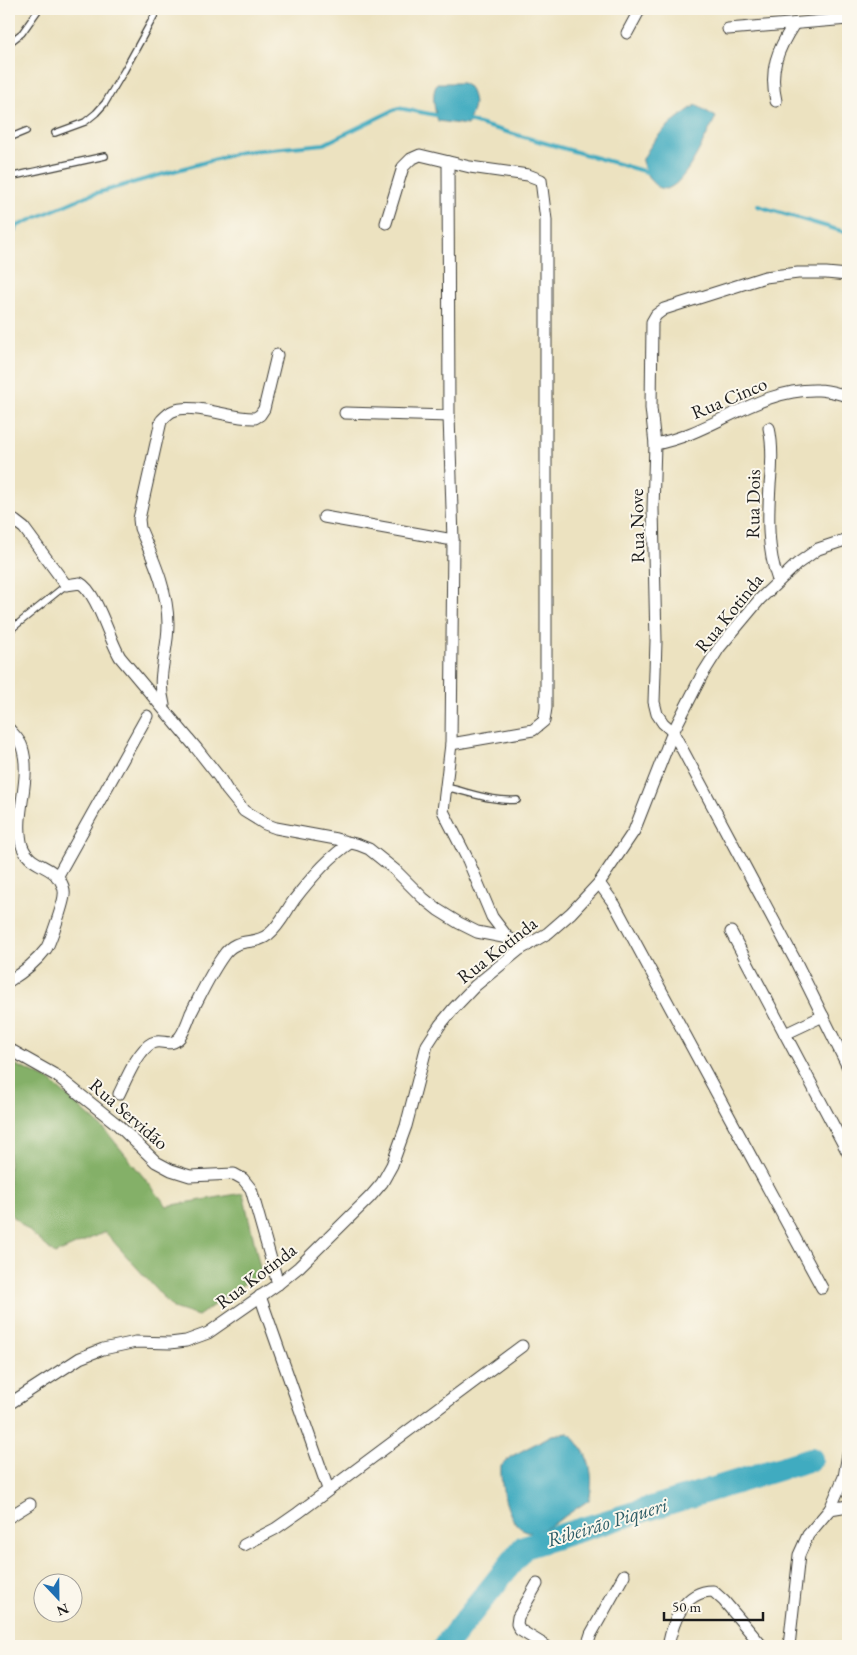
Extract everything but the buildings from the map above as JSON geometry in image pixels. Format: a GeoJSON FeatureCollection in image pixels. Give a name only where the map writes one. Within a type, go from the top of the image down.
{"type":"FeatureCollection","features":[{"type":"Feature","properties":{"kind":"street"},"geometry":{"type":"LineString","coordinates":[[627,33],[640,9]]}},
{"type":"Feature","properties":{"kind":"street"},"geometry":{"type":"LineString","coordinates":[[728,29],[848,19]]}},
{"type":"Feature","properties":{"kind":"street"},"geometry":{"type":"LineString","coordinates":[[776,101],[773,85],[774,71],[778,54],[794,24]]}},
{"type":"Feature","properties":{"kind":"street"},"geometry":{"type":"LineString","coordinates":[[386,223],[403,166],[420,155],[448,162],[528,175],[541,180],[546,220],[546,708],[544,721],[533,730],[451,744]]}},
{"type":"Feature","properties":{"kind":"street"},"geometry":{"type":"LineString","coordinates":[[448,162],[449,416],[453,540],[451,744],[444,788],[443,811],[468,860],[492,917],[508,938]]}},
{"type":"Feature","properties":{"kind":"street","name":"Rua Nove"},"geometry":{"type":"LineString","coordinates":[[848,275],[798,273],[766,277],[664,309],[656,315],[652,322],[650,408],[655,444],[652,509],[656,641],[654,702],[657,714],[673,732],[796,962],[848,1067]]}},
{"type":"Feature","properties":{"kind":"street"},"geometry":{"type":"LineString","coordinates":[[166,711],[160,684],[168,626],[166,602],[161,581],[140,528],[139,519],[161,421],[168,413],[186,408],[255,418],[264,409],[276,355]]}},
{"type":"Feature","properties":{"kind":"street","name":"Rua Cinco"},"geometry":{"type":"LineString","coordinates":[[655,444],[686,435],[746,406],[797,391],[819,390],[848,396]]}},
{"type":"Feature","properties":{"kind":"street"},"geometry":{"type":"LineString","coordinates":[[345,413],[449,416]]}},
{"type":"Feature","properties":{"kind":"street","name":"Rua Dois"},"geometry":{"type":"LineString","coordinates":[[769,428],[772,460],[770,551],[778,580]]}},
{"type":"Feature","properties":{"kind":"street"},"geometry":{"type":"LineString","coordinates":[[324,517],[453,540]]}},
{"type":"Feature","properties":{"kind":"street"},"geometry":{"type":"LineString","coordinates":[[9,519],[24,528],[66,585],[80,582],[88,590],[120,657],[197,749],[244,811],[276,828],[364,847],[380,856],[423,898],[459,924],[477,932],[508,938],[528,945]]}},
{"type":"Feature","properties":{"kind":"street","name":"Rua Kotinda"},"geometry":{"type":"LineString","coordinates":[[9,1404],[80,1358],[103,1349],[136,1342],[170,1343],[186,1341],[208,1333],[278,1284],[325,1243],[379,1189],[388,1175],[402,1140],[427,1045],[446,1016],[475,986],[497,967],[548,933],[571,914],[599,882],[634,831],[673,732],[702,675],[719,648],[778,580],[818,549],[848,539]]}},
{"type":"Feature","properties":{"kind":"street"},"geometry":{"type":"LineString","coordinates":[[58,877],[147,716]]}},
{"type":"Feature","properties":{"kind":"street"},"geometry":{"type":"LineString","coordinates":[[9,730],[18,739],[24,754],[24,778],[19,823],[21,844],[28,856],[58,877],[62,883],[64,896],[49,944],[33,963],[9,981]]}},
{"type":"Feature","properties":{"kind":"street"},"geometry":{"type":"LineString","coordinates":[[119,1094],[144,1049],[157,1041],[171,1043],[182,1034],[203,989],[224,954],[240,942],[264,937],[271,932],[309,881],[336,852],[350,843]]}},
{"type":"Feature","properties":{"kind":"street"},"geometry":{"type":"LineString","coordinates":[[599,882],[615,905],[822,1288]]}},
{"type":"Feature","properties":{"kind":"street"},"geometry":{"type":"LineString","coordinates":[[731,932],[848,1153]]}},
{"type":"Feature","properties":{"kind":"street"},"geometry":{"type":"LineString","coordinates":[[786,1034],[823,1016]]}},
{"type":"Feature","properties":{"kind":"street","name":"Rua Servidão"},"geometry":{"type":"LineString","coordinates":[[9,1049],[57,1076],[118,1125],[156,1162],[171,1170],[190,1176],[234,1174],[244,1179],[251,1189],[278,1284]]}},
{"type":"Feature","properties":{"kind":"street"},"geometry":{"type":"LineString","coordinates":[[260,1296],[328,1489]]}},
{"type":"Feature","properties":{"kind":"street"},"geometry":{"type":"LineString","coordinates":[[244,1545],[275,1529],[522,1346]]}},
{"type":"Feature","properties":{"kind":"street"},"geometry":{"type":"LineString","coordinates":[[789,1646],[799,1555],[808,1535],[830,1509],[844,1477],[848,1454]]}},
{"type":"Feature","properties":{"kind":"street"},"geometry":{"type":"LineString","coordinates":[[9,1517],[30,1504]]}},
{"type":"Feature","properties":{"kind":"street"},"geometry":{"type":"LineString","coordinates":[[830,1509],[848,1506]]}},
{"type":"Feature","properties":{"kind":"street"},"geometry":{"type":"LineString","coordinates":[[587,1646],[591,1634],[624,1575]]}},
{"type":"Feature","properties":{"kind":"street"},"geometry":{"type":"LineString","coordinates":[[538,1584],[518,1617],[516,1624],[520,1630],[546,1646]]}},
{"type":"Feature","properties":{"kind":"street"},"geometry":{"type":"LineString","coordinates":[[668,1646],[672,1628],[679,1612],[692,1597],[702,1591],[713,1591],[724,1601],[762,1646]]}},
{"type":"Feature","properties":{"kind":"lane"},"geometry":{"type":"LineString","coordinates":[[9,43],[22,33],[38,9]]}},
{"type":"Feature","properties":{"kind":"lane"},"geometry":{"type":"LineString","coordinates":[[55,133],[85,122],[96,114],[105,103],[124,71],[158,9]]}},
{"type":"Feature","properties":{"kind":"lane"},"geometry":{"type":"LineString","coordinates":[[9,138],[26,131]]}},
{"type":"Feature","properties":{"kind":"lane"},"geometry":{"type":"LineString","coordinates":[[9,177],[105,156]]}},
{"type":"Feature","properties":{"kind":"lane"},"geometry":{"type":"LineString","coordinates":[[9,631],[66,585]]}},
{"type":"Feature","properties":{"kind":"lane"},"geometry":{"type":"LineString","coordinates":[[444,788],[462,791],[482,798],[506,801],[517,800]]}},
{"type":"Feature","properties":{"kind":"green space"},"geometry":{"type":"Polygon","coordinates":[[[9,1062],[49,1080],[106,1131],[167,1206],[243,1193],[261,1272],[198,1316],[173,1308],[105,1232],[55,1254],[9,1213],[9,1062]]]}},
{"type":"Feature","properties":{"kind":"water"},"geometry":{"type":"Polygon","coordinates":[[[437,83],[462,83],[469,87],[474,106],[467,125],[438,121],[434,102],[434,92],[437,83]]]}},
{"type":"Feature","properties":{"kind":"water"},"geometry":{"type":"Polygon","coordinates":[[[696,105],[716,117],[696,157],[683,176],[676,184],[669,188],[658,187],[649,179],[642,161],[659,135],[696,105]]]}},
{"type":"Feature","properties":{"kind":"water"},"geometry":{"type":"Polygon","coordinates":[[[569,1433],[581,1447],[589,1463],[592,1481],[589,1500],[552,1525],[533,1533],[523,1529],[514,1521],[507,1506],[501,1466],[510,1457],[552,1435],[569,1433]]]}},
{"type":"Feature","properties":{"kind":"waterway"},"geometry":{"type":"LineString","coordinates":[[9,241],[17,226],[86,196],[241,152],[324,144],[398,108],[441,116]]}},
{"type":"Feature","properties":{"kind":"waterway"},"geometry":{"type":"LineString","coordinates":[[465,120],[650,173]]}},
{"type":"Feature","properties":{"kind":"waterway"},"geometry":{"type":"LineString","coordinates":[[758,206],[848,233]]}},
{"type":"Feature","properties":{"kind":"waterway","name":"Ribeirão Piqueri"},"geometry":{"type":"LineString","coordinates":[[445,1646],[524,1547],[811,1459]]}}]}
